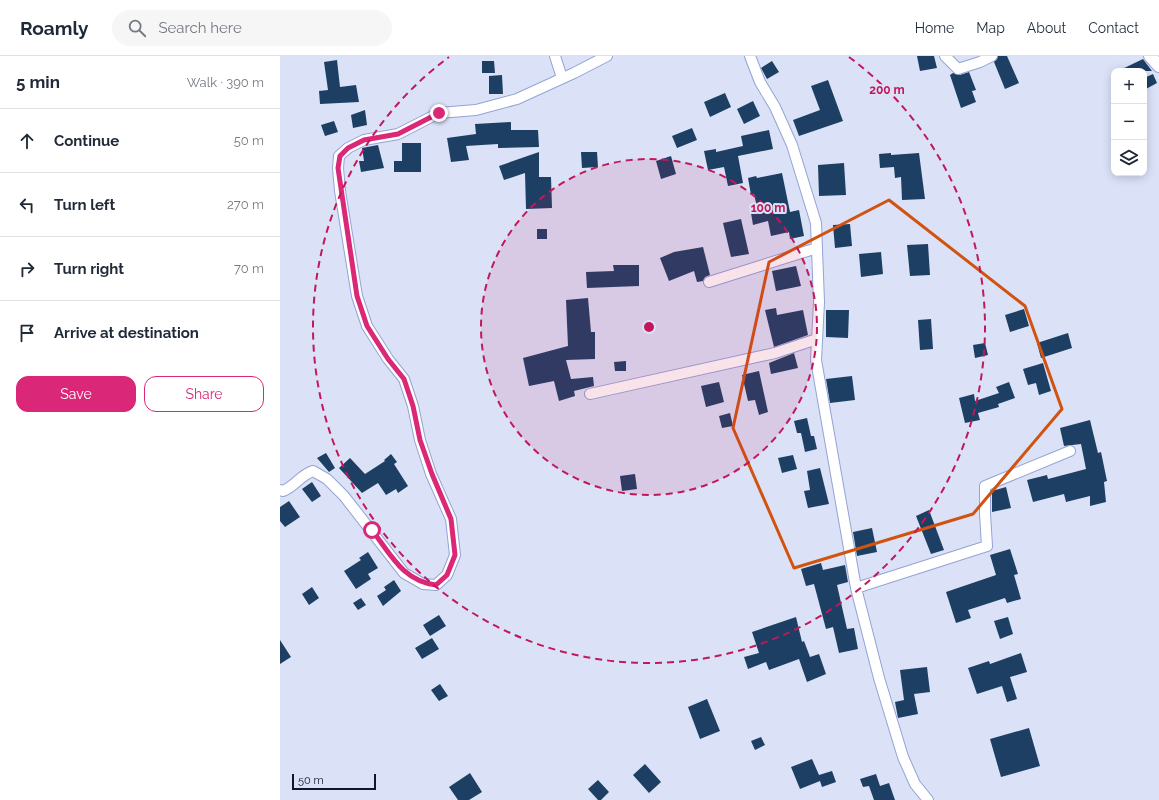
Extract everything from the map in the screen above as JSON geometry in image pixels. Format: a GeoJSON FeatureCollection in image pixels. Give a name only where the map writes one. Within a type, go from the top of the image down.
{"type":"FeatureCollection","features":[{"type":"Feature","properties":{"kind":"street"},"geometry":{"type":"LineString","coordinates":[[555,56],[562,78]]}},
{"type":"Feature","properties":{"kind":"street"},"geometry":{"type":"LineString","coordinates":[[280,490],[282,492],[293,487],[303,475],[313,471],[327,479],[344,496],[404,573],[423,584],[436,585],[447,575],[455,555],[451,519],[429,467],[420,440],[413,406],[404,379],[388,359],[367,326],[357,296],[340,191],[338,168],[340,156],[348,148],[364,140],[398,134],[439,113],[476,110],[517,99],[607,56]]}},
{"type":"Feature","properties":{"kind":"street"},"geometry":{"type":"LineString","coordinates":[[750,56],[760,82],[775,107],[792,145],[816,223],[819,302],[816,360],[856,588],[879,678],[903,757],[915,784],[928,800]]}},
{"type":"Feature","properties":{"kind":"street"},"geometry":{"type":"LineString","coordinates":[[944,56],[958,69],[980,62],[992,56]]}},
{"type":"Feature","properties":{"kind":"street"},"geometry":{"type":"LineString","coordinates":[[1150,56],[1159,66]]}},
{"type":"Feature","properties":{"kind":"street"},"geometry":{"type":"LineString","coordinates":[[710,282],[817,248]]}},
{"type":"Feature","properties":{"kind":"street"},"geometry":{"type":"LineString","coordinates":[[590,394],[775,353],[817,339]]}},
{"type":"Feature","properties":{"kind":"street"},"geometry":{"type":"LineString","coordinates":[[856,588],[987,546],[985,514],[986,486],[1070,451]]}},
{"type":"Feature","properties":{"kind":"highlighted area"},"geometry":{"type":"Polygon","coordinates":[[[889,200],[1025,306],[1062,409],[973,514],[794,568],[733,428],[769,262],[889,200]]]}},
{"type":"Feature","properties":{"kind":"building"},"geometry":{"type":"Polygon","coordinates":[[[917,56],[934,56],[937,68],[920,71],[917,56]]]}},
{"type":"Feature","properties":{"kind":"building"},"geometry":{"type":"Polygon","coordinates":[[[998,56],[1007,56],[1019,83],[1005,89],[994,62],[998,56]]]}},
{"type":"Feature","properties":{"kind":"building"},"geometry":{"type":"Polygon","coordinates":[[[1143,59],[1152,71],[1147,71],[1147,68],[1124,68],[1143,59]]]}},
{"type":"Feature","properties":{"kind":"building"},"geometry":{"type":"Polygon","coordinates":[[[337,60],[340,87],[356,85],[359,102],[320,104],[319,91],[328,90],[324,62],[337,60]]]}},
{"type":"Feature","properties":{"kind":"building"},"geometry":{"type":"Polygon","coordinates":[[[482,61],[494,61],[495,73],[482,73],[482,61]]]}},
{"type":"Feature","properties":{"kind":"building"},"geometry":{"type":"Polygon","coordinates":[[[772,61],[779,72],[767,79],[761,68],[772,61]]]}},
{"type":"Feature","properties":{"kind":"building"},"geometry":{"type":"Polygon","coordinates":[[[969,72],[976,90],[972,91],[976,102],[961,108],[950,75],[953,73],[960,75],[969,72]]]}},
{"type":"Feature","properties":{"kind":"building"},"geometry":{"type":"Polygon","coordinates":[[[1153,74],[1157,83],[1147,88],[1147,77],[1153,74]]]}},
{"type":"Feature","properties":{"kind":"building"},"geometry":{"type":"Polygon","coordinates":[[[502,75],[503,94],[489,94],[489,76],[502,75]]]}},
{"type":"Feature","properties":{"kind":"building"},"geometry":{"type":"Polygon","coordinates":[[[828,80],[843,121],[799,136],[793,120],[820,110],[811,86],[828,80]]]}},
{"type":"Feature","properties":{"kind":"building"},"geometry":{"type":"Polygon","coordinates":[[[725,93],[731,107],[710,117],[704,102],[725,93]]]}},
{"type":"Feature","properties":{"kind":"building"},"geometry":{"type":"Polygon","coordinates":[[[753,101],[760,116],[744,124],[737,109],[753,101]]]}},
{"type":"Feature","properties":{"kind":"building"},"geometry":{"type":"Polygon","coordinates":[[[365,110],[367,125],[353,128],[351,115],[365,110]]]}},
{"type":"Feature","properties":{"kind":"building"},"geometry":{"type":"Polygon","coordinates":[[[334,121],[338,132],[325,136],[321,125],[334,121]]]}},
{"type":"Feature","properties":{"kind":"building"},"geometry":{"type":"Polygon","coordinates":[[[511,122],[511,130],[538,130],[539,147],[498,148],[498,144],[466,146],[469,160],[451,162],[447,138],[476,134],[475,124],[511,122]]]}},
{"type":"Feature","properties":{"kind":"building"},"geometry":{"type":"Polygon","coordinates":[[[692,128],[697,140],[677,148],[672,136],[692,128]]]}},
{"type":"Feature","properties":{"kind":"building"},"geometry":{"type":"Polygon","coordinates":[[[769,130],[773,149],[738,156],[743,183],[728,186],[724,167],[708,170],[704,151],[716,149],[716,152],[743,146],[741,136],[769,130]]]}},
{"type":"Feature","properties":{"kind":"building"},"geometry":{"type":"Polygon","coordinates":[[[402,143],[421,143],[421,172],[394,172],[394,161],[402,161],[402,143]]]}},
{"type":"Feature","properties":{"kind":"building"},"geometry":{"type":"Polygon","coordinates":[[[378,145],[384,168],[361,172],[359,161],[364,161],[362,148],[378,145]]]}},
{"type":"Feature","properties":{"kind":"building"},"geometry":{"type":"Polygon","coordinates":[[[539,152],[539,177],[551,177],[552,208],[526,209],[525,173],[504,180],[499,166],[539,152]]]}},
{"type":"Feature","properties":{"kind":"building"},"geometry":{"type":"Polygon","coordinates":[[[581,152],[597,152],[598,167],[582,168],[581,152]]]}},
{"type":"Feature","properties":{"kind":"building"},"geometry":{"type":"Polygon","coordinates":[[[891,153],[891,155],[919,153],[925,199],[902,200],[901,177],[895,178],[894,167],[880,168],[879,154],[891,153]]]}},
{"type":"Feature","properties":{"kind":"building"},"geometry":{"type":"Polygon","coordinates":[[[671,156],[676,174],[661,179],[656,161],[671,156]]]}},
{"type":"Feature","properties":{"kind":"building"},"geometry":{"type":"Polygon","coordinates":[[[844,163],[846,195],[819,196],[818,165],[844,163]]]}},
{"type":"Feature","properties":{"kind":"building"},"geometry":{"type":"Polygon","coordinates":[[[782,173],[790,212],[799,210],[804,236],[790,239],[789,232],[771,236],[768,221],[753,225],[751,213],[758,212],[754,194],[751,195],[748,178],[756,176],[757,178],[782,173]]]}},
{"type":"Feature","properties":{"kind":"building"},"geometry":{"type":"Polygon","coordinates":[[[741,219],[749,254],[731,257],[723,223],[741,219]]]}},
{"type":"Feature","properties":{"kind":"building"},"geometry":{"type":"Polygon","coordinates":[[[850,224],[852,246],[835,248],[833,225],[850,224]]]}},
{"type":"Feature","properties":{"kind":"building"},"geometry":{"type":"Polygon","coordinates":[[[537,229],[547,229],[547,239],[537,239],[537,229]]]}},
{"type":"Feature","properties":{"kind":"building"},"geometry":{"type":"Polygon","coordinates":[[[928,244],[930,275],[910,276],[907,245],[928,244]]]}},
{"type":"Feature","properties":{"kind":"building"},"geometry":{"type":"Polygon","coordinates":[[[703,247],[710,275],[705,277],[703,281],[697,282],[694,271],[669,281],[660,258],[674,252],[703,247]]]}},
{"type":"Feature","properties":{"kind":"building"},"geometry":{"type":"Polygon","coordinates":[[[881,252],[883,274],[861,277],[859,254],[881,252]]]}},
{"type":"Feature","properties":{"kind":"building"},"geometry":{"type":"Polygon","coordinates":[[[613,265],[639,265],[639,286],[587,288],[586,272],[614,271],[613,265]]]}},
{"type":"Feature","properties":{"kind":"building"},"geometry":{"type":"Polygon","coordinates":[[[796,266],[801,286],[776,291],[772,271],[796,266]]]}},
{"type":"Feature","properties":{"kind":"building"},"geometry":{"type":"Polygon","coordinates":[[[588,298],[591,332],[595,332],[595,359],[566,360],[571,379],[593,377],[594,386],[574,391],[575,396],[559,401],[554,381],[529,386],[523,358],[568,346],[566,300],[588,298]]]}},
{"type":"Feature","properties":{"kind":"building"},"geometry":{"type":"Polygon","coordinates":[[[776,308],[777,315],[803,310],[808,335],[774,347],[765,310],[776,308]]]}},
{"type":"Feature","properties":{"kind":"building"},"geometry":{"type":"Polygon","coordinates":[[[1024,309],[1029,326],[1010,332],[1005,315],[1024,309]]]}},
{"type":"Feature","properties":{"kind":"building"},"geometry":{"type":"Polygon","coordinates":[[[826,310],[849,310],[848,338],[826,337],[826,310]]]}},
{"type":"Feature","properties":{"kind":"building"},"geometry":{"type":"Polygon","coordinates":[[[931,319],[933,349],[920,350],[918,320],[931,319]]]}},
{"type":"Feature","properties":{"kind":"building"},"geometry":{"type":"Polygon","coordinates":[[[1068,333],[1072,348],[1041,358],[1037,343],[1068,333]]]}},
{"type":"Feature","properties":{"kind":"building"},"geometry":{"type":"Polygon","coordinates":[[[985,343],[988,355],[975,358],[973,345],[985,343]]]}},
{"type":"Feature","properties":{"kind":"building"},"geometry":{"type":"Polygon","coordinates":[[[794,353],[798,368],[771,374],[769,363],[794,353]]]}},
{"type":"Feature","properties":{"kind":"building"},"geometry":{"type":"Polygon","coordinates":[[[626,361],[626,371],[615,371],[614,362],[626,361]]]}},
{"type":"Feature","properties":{"kind":"building"},"geometry":{"type":"Polygon","coordinates":[[[1043,363],[1051,391],[1039,395],[1036,383],[1028,385],[1023,369],[1043,363]]]}},
{"type":"Feature","properties":{"kind":"building"},"geometry":{"type":"Polygon","coordinates":[[[759,371],[768,412],[759,415],[755,400],[748,401],[742,375],[759,371]]]}},
{"type":"Feature","properties":{"kind":"building"},"geometry":{"type":"Polygon","coordinates":[[[852,376],[855,400],[830,403],[826,379],[852,376]]]}},
{"type":"Feature","properties":{"kind":"building"},"geometry":{"type":"Polygon","coordinates":[[[719,382],[724,402],[706,407],[701,386],[719,382]]]}},
{"type":"Feature","properties":{"kind":"building"},"geometry":{"type":"Polygon","coordinates":[[[1009,382],[1015,398],[998,404],[999,407],[978,413],[980,420],[965,423],[959,398],[974,394],[975,401],[999,393],[996,387],[1009,382]]]}},
{"type":"Feature","properties":{"kind":"building"},"geometry":{"type":"Polygon","coordinates":[[[730,413],[733,426],[722,428],[719,416],[730,413]]]}},
{"type":"Feature","properties":{"kind":"building"},"geometry":{"type":"Polygon","coordinates":[[[807,418],[811,436],[814,436],[817,449],[805,452],[801,433],[797,433],[794,421],[807,418]]]}},
{"type":"Feature","properties":{"kind":"building"},"geometry":{"type":"Polygon","coordinates":[[[1090,420],[1098,453],[1101,452],[1107,481],[1104,482],[1106,502],[1090,506],[1090,496],[1066,502],[1064,494],[1033,502],[1027,480],[1047,475],[1048,479],[1086,469],[1081,444],[1064,446],[1060,428],[1090,420]]]}},
{"type":"Feature","properties":{"kind":"building"},"geometry":{"type":"Polygon","coordinates":[[[326,453],[335,468],[329,472],[317,458],[326,453]]]}},
{"type":"Feature","properties":{"kind":"building"},"geometry":{"type":"Polygon","coordinates":[[[391,454],[397,462],[394,464],[408,486],[398,493],[396,489],[386,495],[378,483],[362,493],[339,468],[350,458],[365,474],[385,461],[384,460],[391,454]]]}},
{"type":"Feature","properties":{"kind":"building"},"geometry":{"type":"Polygon","coordinates":[[[793,455],[797,469],[782,473],[778,458],[793,455]]]}},
{"type":"Feature","properties":{"kind":"building"},"geometry":{"type":"Polygon","coordinates":[[[820,468],[829,504],[808,508],[804,491],[810,490],[807,471],[820,468]]]}},
{"type":"Feature","properties":{"kind":"building"},"geometry":{"type":"Polygon","coordinates":[[[635,474],[637,489],[622,491],[620,476],[635,474]]]}},
{"type":"Feature","properties":{"kind":"building"},"geometry":{"type":"Polygon","coordinates":[[[312,482],[321,496],[312,502],[302,489],[312,482]]]}},
{"type":"Feature","properties":{"kind":"building"},"geometry":{"type":"Polygon","coordinates":[[[1006,487],[1011,508],[992,512],[992,491],[1006,487]]]}},
{"type":"Feature","properties":{"kind":"building"},"geometry":{"type":"Polygon","coordinates":[[[289,501],[300,517],[285,527],[280,521],[280,507],[289,501]]]}},
{"type":"Feature","properties":{"kind":"building"},"geometry":{"type":"Polygon","coordinates":[[[929,510],[944,550],[931,554],[916,516],[929,510]]]}},
{"type":"Feature","properties":{"kind":"building"},"geometry":{"type":"Polygon","coordinates":[[[872,528],[877,552],[857,556],[853,532],[872,528]]]}},
{"type":"Feature","properties":{"kind":"building"},"geometry":{"type":"Polygon","coordinates":[[[1010,549],[1018,574],[1014,575],[1021,599],[1007,603],[1005,598],[968,610],[971,618],[956,623],[946,592],[996,575],[990,555],[1010,549]]]}},
{"type":"Feature","properties":{"kind":"building"},"geometry":{"type":"Polygon","coordinates":[[[368,552],[378,568],[368,574],[371,579],[356,589],[344,571],[361,560],[359,558],[368,552]]]}},
{"type":"Feature","properties":{"kind":"building"},"geometry":{"type":"Polygon","coordinates":[[[821,563],[823,570],[845,565],[848,582],[837,585],[847,629],[854,628],[858,649],[839,653],[833,627],[826,629],[814,584],[806,586],[801,569],[821,563]]]}},
{"type":"Feature","properties":{"kind":"building"},"geometry":{"type":"Polygon","coordinates":[[[394,580],[401,591],[383,606],[377,596],[386,590],[384,587],[394,580]]]}},
{"type":"Feature","properties":{"kind":"building"},"geometry":{"type":"Polygon","coordinates":[[[312,587],[319,598],[309,605],[302,594],[312,587]]]}},
{"type":"Feature","properties":{"kind":"building"},"geometry":{"type":"Polygon","coordinates":[[[361,598],[366,605],[358,610],[353,603],[361,598]]]}},
{"type":"Feature","properties":{"kind":"building"},"geometry":{"type":"Polygon","coordinates":[[[439,615],[446,626],[430,636],[423,625],[439,615]]]}},
{"type":"Feature","properties":{"kind":"building"},"geometry":{"type":"Polygon","coordinates":[[[796,617],[802,642],[804,641],[810,657],[819,654],[826,674],[807,682],[799,659],[769,670],[766,662],[748,669],[744,657],[759,653],[752,632],[796,617]]]}},
{"type":"Feature","properties":{"kind":"building"},"geometry":{"type":"Polygon","coordinates":[[[1008,617],[1013,634],[1000,639],[994,621],[1008,617]]]}},
{"type":"Feature","properties":{"kind":"building"},"geometry":{"type":"Polygon","coordinates":[[[432,638],[439,649],[422,659],[415,648],[432,638]]]}},
{"type":"Feature","properties":{"kind":"building"},"geometry":{"type":"Polygon","coordinates":[[[280,640],[291,657],[280,664],[280,640]]]}},
{"type":"Feature","properties":{"kind":"building"},"geometry":{"type":"Polygon","coordinates":[[[1021,653],[1027,672],[1010,677],[1017,699],[1007,702],[1002,686],[977,694],[968,668],[989,661],[990,664],[1021,653]]]}},
{"type":"Feature","properties":{"kind":"building"},"geometry":{"type":"Polygon","coordinates":[[[927,667],[930,692],[914,694],[918,714],[898,718],[895,702],[904,700],[900,670],[927,667]]]}},
{"type":"Feature","properties":{"kind":"building"},"geometry":{"type":"Polygon","coordinates":[[[440,684],[448,696],[439,701],[431,690],[440,684]]]}},
{"type":"Feature","properties":{"kind":"building"},"geometry":{"type":"Polygon","coordinates":[[[707,699],[720,731],[700,739],[688,707],[707,699]]]}},
{"type":"Feature","properties":{"kind":"building"},"geometry":{"type":"Polygon","coordinates":[[[1029,728],[1040,766],[1001,777],[990,739],[1029,728]]]}},
{"type":"Feature","properties":{"kind":"building"},"geometry":{"type":"Polygon","coordinates":[[[761,737],[765,745],[755,750],[751,741],[761,737]]]}},
{"type":"Feature","properties":{"kind":"building"},"geometry":{"type":"Polygon","coordinates":[[[812,759],[819,775],[832,771],[836,782],[822,787],[820,781],[800,789],[791,767],[812,759]]]}},
{"type":"Feature","properties":{"kind":"building"},"geometry":{"type":"Polygon","coordinates":[[[645,764],[661,782],[649,793],[633,775],[645,764]]]}},
{"type":"Feature","properties":{"kind":"building"},"geometry":{"type":"Polygon","coordinates":[[[470,773],[482,792],[469,800],[458,800],[449,787],[470,773]]]}},
{"type":"Feature","properties":{"kind":"building"},"geometry":{"type":"Polygon","coordinates":[[[876,774],[880,786],[889,783],[895,800],[874,800],[869,786],[863,787],[860,779],[876,774]]]}},
{"type":"Feature","properties":{"kind":"building"},"geometry":{"type":"Polygon","coordinates":[[[598,780],[609,792],[601,800],[598,800],[588,789],[598,780]]]}},
{"type":"Feature","properties":{"kind":"route"},"geometry":{"type":"LineString","coordinates":[[372,530],[404,573],[423,584],[436,585],[447,575],[455,555],[451,519],[432,474],[420,440],[413,406],[404,379],[388,359],[367,326],[357,296],[340,191],[338,168],[340,156],[348,148],[364,140],[398,134],[439,113]]}}]}
